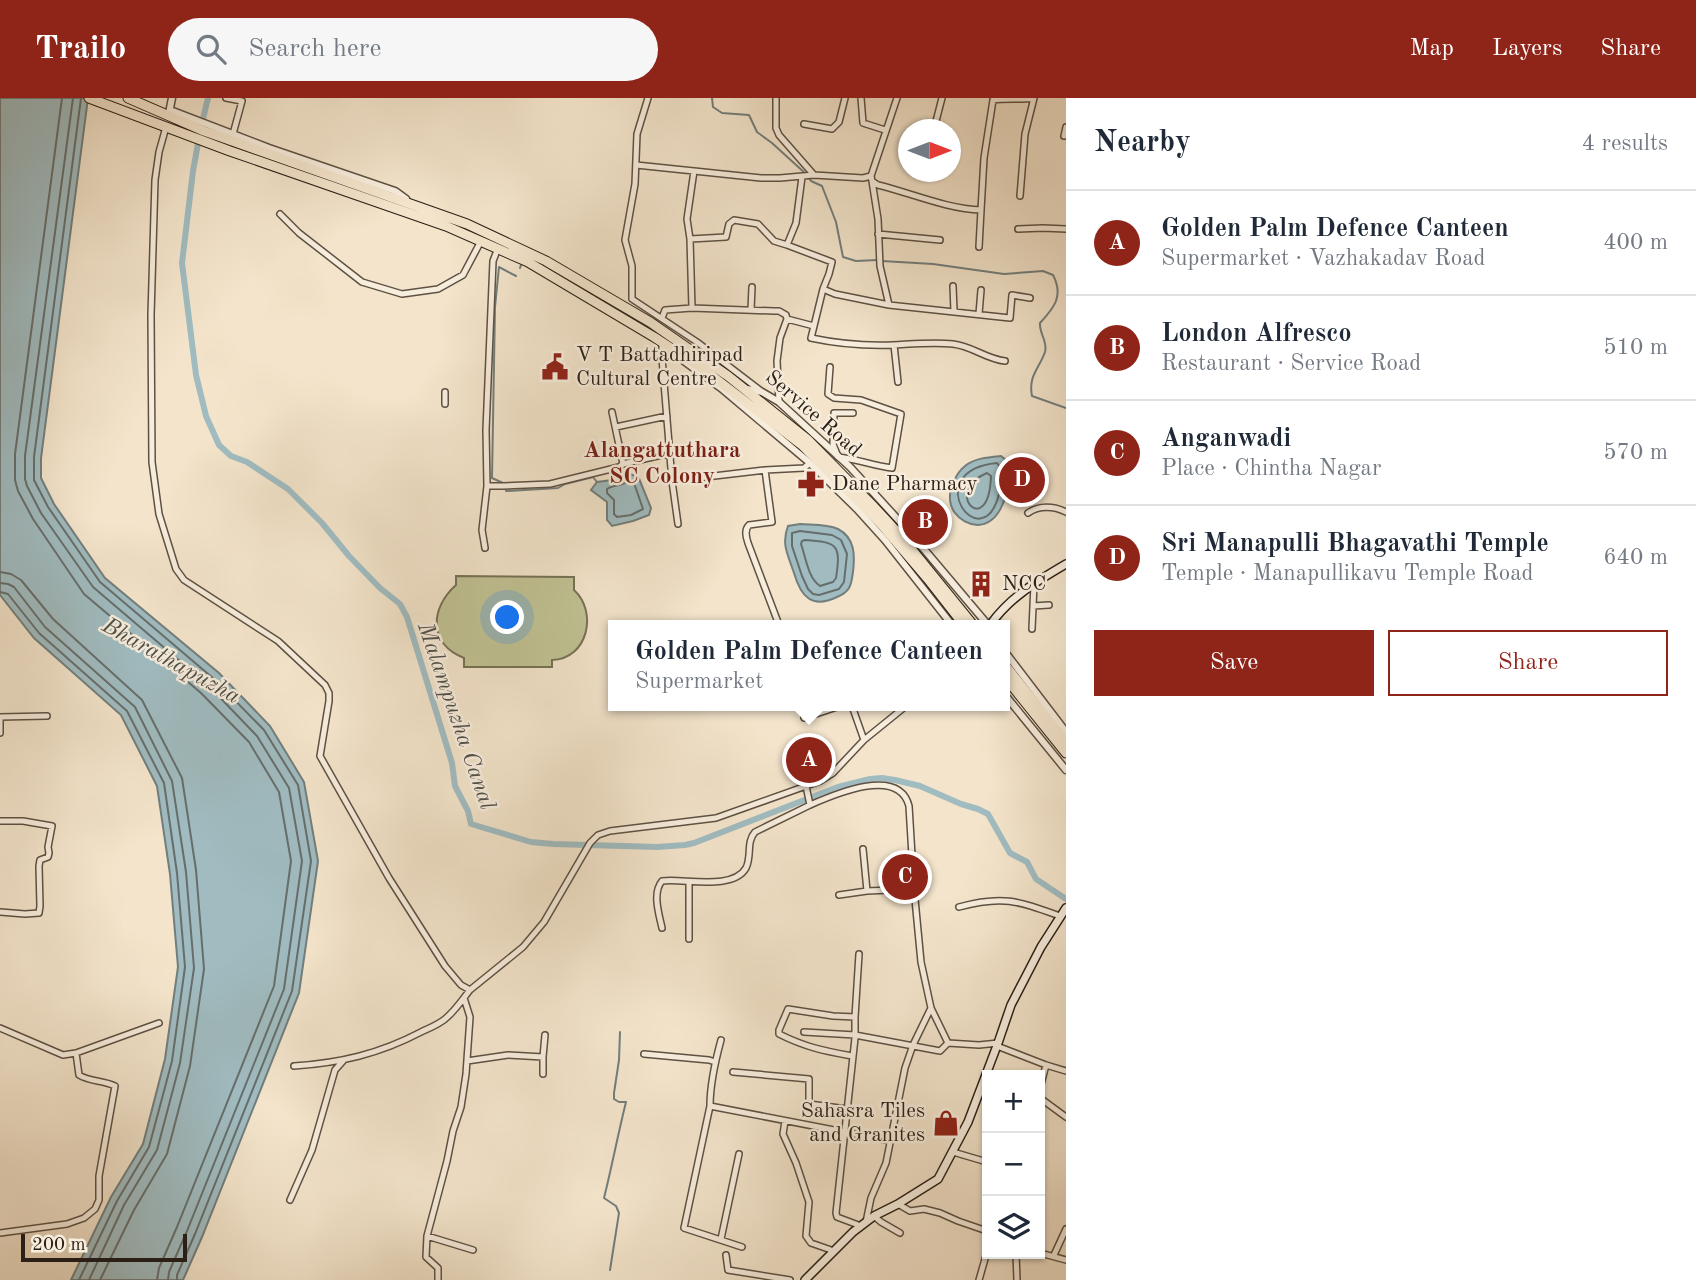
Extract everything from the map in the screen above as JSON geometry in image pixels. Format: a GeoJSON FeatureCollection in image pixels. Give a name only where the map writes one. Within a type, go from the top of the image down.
{"type":"FeatureCollection","features":[{"type":"Feature","properties":{"kind":"highway"},"geometry":{"type":"LineString","coordinates":[[89,98],[203,142],[483,237],[674,349],[803,446],[881,524],[960,620]]}},
{"type":"Feature","properties":{"kind":"highway"},"geometry":{"type":"LineString","coordinates":[[128,98],[412,204],[483,237],[546,261],[631,310],[728,376],[807,439],[900,535],[969,620]]}},
{"type":"Feature","properties":{"kind":"highway"},"geometry":{"type":"LineString","coordinates":[[722,360],[728,376]]}},
{"type":"Feature","properties":{"kind":"highway"},"geometry":{"type":"LineString","coordinates":[[1010,671],[1066,742]]}},
{"type":"Feature","properties":{"kind":"highway"},"geometry":{"type":"LineString","coordinates":[[1010,683],[1066,754]]}},
{"type":"Feature","properties":{"kind":"main road"},"geometry":{"type":"LineString","coordinates":[[993,620],[1002,608],[1066,564]]}},
{"type":"Feature","properties":{"kind":"main road"},"geometry":{"type":"LineString","coordinates":[[806,1280],[853,1232],[874,1216],[938,1179],[968,1122],[1011,1005],[1035,958],[1066,908]]}},
{"type":"Feature","properties":{"kind":"street"},"geometry":{"type":"LineString","coordinates":[[169,112],[172,98]]}},
{"type":"Feature","properties":{"kind":"street"},"geometry":{"type":"LineString","coordinates":[[226,98],[242,101],[233,134]]}},
{"type":"Feature","properties":{"kind":"street"},"geometry":{"type":"LineString","coordinates":[[648,98],[637,134],[636,165],[761,178],[872,178],[878,185],[969,210],[981,210]]}},
{"type":"Feature","properties":{"kind":"street"},"geometry":{"type":"LineString","coordinates":[[776,98],[776,128],[808,176],[796,223],[787,245]]}},
{"type":"Feature","properties":{"kind":"street"},"geometry":{"type":"LineString","coordinates":[[804,124],[832,128],[839,122],[845,98]]}},
{"type":"Feature","properties":{"kind":"street"},"geometry":{"type":"LineString","coordinates":[[861,98],[863,122],[885,130]]}},
{"type":"Feature","properties":{"kind":"street"},"geometry":{"type":"LineString","coordinates":[[889,305],[880,266],[878,219],[872,178],[897,98]]}},
{"type":"Feature","properties":{"kind":"street"},"geometry":{"type":"LineString","coordinates":[[937,119],[942,98]]}},
{"type":"Feature","properties":{"kind":"street"},"geometry":{"type":"LineString","coordinates":[[984,98],[1034,98],[1025,134],[1020,196]]}},
{"type":"Feature","properties":{"kind":"street"},"geometry":{"type":"LineString","coordinates":[[979,247],[984,158],[993,100]]}},
{"type":"Feature","properties":{"kind":"street"},"geometry":{"type":"LineString","coordinates":[[201,126],[233,134],[395,191],[412,204]]}},
{"type":"Feature","properties":{"kind":"street"},"geometry":{"type":"LineString","coordinates":[[166,127],[155,180],[151,315],[152,462],[159,514],[176,569],[184,580],[278,640],[325,685],[329,701],[320,756],[389,878],[445,966],[461,985],[470,990]]}},
{"type":"Feature","properties":{"kind":"street"},"geometry":{"type":"LineString","coordinates":[[1064,136],[1066,127]]}},
{"type":"Feature","properties":{"kind":"street","name":"Service Road"},"geometry":{"type":"LineString","coordinates":[[636,165],[625,240],[632,266],[632,299],[779,402],[856,474],[985,620]]}},
{"type":"Feature","properties":{"kind":"street"},"geometry":{"type":"LineString","coordinates":[[692,308],[687,219],[694,171]]}},
{"type":"Feature","properties":{"kind":"street"},"geometry":{"type":"LineString","coordinates":[[280,214],[299,233],[362,282],[402,294],[438,289],[463,275],[483,237]]}},
{"type":"Feature","properties":{"kind":"street"},"geometry":{"type":"LineString","coordinates":[[690,239],[726,237],[729,224],[734,219],[758,224],[774,241],[832,262],[811,338],[848,344],[957,344],[994,360],[1005,361]]}},
{"type":"Feature","properties":{"kind":"street"},"geometry":{"type":"LineString","coordinates":[[1018,229],[1066,229]]}},
{"type":"Feature","properties":{"kind":"street"},"geometry":{"type":"LineString","coordinates":[[878,234],[940,240]]}},
{"type":"Feature","properties":{"kind":"street"},"geometry":{"type":"LineString","coordinates":[[485,548],[482,530],[487,486],[486,430],[493,261],[498,248]]}},
{"type":"Feature","properties":{"kind":"street"},"geometry":{"type":"LineString","coordinates":[[953,286],[954,311]]}},
{"type":"Feature","properties":{"kind":"street"},"geometry":{"type":"LineString","coordinates":[[751,310],[752,287]]}},
{"type":"Feature","properties":{"kind":"street"},"geometry":{"type":"LineString","coordinates":[[823,289],[889,305],[1010,318],[1012,295],[1030,298]]}},
{"type":"Feature","properties":{"kind":"street"},"geometry":{"type":"LineString","coordinates":[[979,314],[981,290]]}},
{"type":"Feature","properties":{"kind":"street"},"geometry":{"type":"LineString","coordinates":[[662,318],[665,310],[692,308],[779,312],[786,315],[777,361],[779,402]]}},
{"type":"Feature","properties":{"kind":"street"},"geometry":{"type":"LineString","coordinates":[[787,320],[814,326]]}},
{"type":"Feature","properties":{"kind":"street"},"geometry":{"type":"LineString","coordinates":[[662,342],[672,481],[678,524]]}},
{"type":"Feature","properties":{"kind":"street"},"geometry":{"type":"LineString","coordinates":[[894,345],[898,382]]}},
{"type":"Feature","properties":{"kind":"street","name":"Service Road"},"geometry":{"type":"LineString","coordinates":[[674,349],[683,361],[721,388],[810,464],[857,509],[948,620]]}},
{"type":"Feature","properties":{"kind":"street"},"geometry":{"type":"LineString","coordinates":[[830,367],[828,394],[834,398],[862,400],[901,414],[892,468],[838,457],[833,444],[834,398]]}},
{"type":"Feature","properties":{"kind":"street"},"geometry":{"type":"LineString","coordinates":[[743,388],[762,392]]}},
{"type":"Feature","properties":{"kind":"street"},"geometry":{"type":"LineString","coordinates":[[445,392],[445,404]]}},
{"type":"Feature","properties":{"kind":"street"},"geometry":{"type":"LineString","coordinates":[[612,412],[623,464]]}},
{"type":"Feature","properties":{"kind":"street"},"geometry":{"type":"LineString","coordinates":[[834,413],[853,413]]}},
{"type":"Feature","properties":{"kind":"street"},"geometry":{"type":"LineString","coordinates":[[616,428],[667,415]]}},
{"type":"Feature","properties":{"kind":"street"},"geometry":{"type":"LineString","coordinates":[[487,486],[550,484],[670,453]]}},
{"type":"Feature","properties":{"kind":"street"},"geometry":{"type":"LineString","coordinates":[[672,481],[804,468],[810,464]]}},
{"type":"Feature","properties":{"kind":"street"},"geometry":{"type":"LineString","coordinates":[[765,470],[772,522],[749,525],[746,534],[777,620]]}},
{"type":"Feature","properties":{"kind":"street"},"geometry":{"type":"LineString","coordinates":[[1028,513],[1040,507],[1066,512]]}},
{"type":"Feature","properties":{"kind":"street"},"geometry":{"type":"LineString","coordinates":[[1032,629],[1034,584]]}},
{"type":"Feature","properties":{"kind":"street"},"geometry":{"type":"LineString","coordinates":[[1033,606],[1049,605]]}},
{"type":"Feature","properties":{"kind":"street"},"geometry":{"type":"LineString","coordinates":[[1010,659],[1066,732]]}},
{"type":"Feature","properties":{"kind":"street"},"geometry":{"type":"LineString","coordinates":[[1010,701],[1066,770]]}},
{"type":"Feature","properties":{"kind":"street"},"geometry":{"type":"LineString","coordinates":[[804,718],[825,711]]}},
{"type":"Feature","properties":{"kind":"street"},"geometry":{"type":"LineString","coordinates":[[854,711],[863,740]]}},
{"type":"Feature","properties":{"kind":"street"},"geometry":{"type":"LineString","coordinates":[[294,1066],[359,1057],[408,1039],[443,1021],[470,990],[523,947],[544,922],[590,843],[598,835],[610,831],[716,818],[806,786],[833,773],[863,740],[900,711]]}},
{"type":"Feature","properties":{"kind":"street"},"geometry":{"type":"LineString","coordinates":[[0,733],[0,717],[47,716]]}},
{"type":"Feature","properties":{"kind":"street"},"geometry":{"type":"LineString","coordinates":[[806,786],[810,805]]}},
{"type":"Feature","properties":{"kind":"street"},"geometry":{"type":"LineString","coordinates":[[662,928],[658,905],[658,886],[662,881],[716,881],[736,877],[745,870],[750,842],[755,832],[850,789],[894,787],[908,799],[921,962],[931,1008],[948,1043]]}},
{"type":"Feature","properties":{"kind":"street"},"geometry":{"type":"LineString","coordinates":[[0,821],[23,821],[52,826],[48,857],[40,860],[39,866],[39,913],[0,912]]}},
{"type":"Feature","properties":{"kind":"street"},"geometry":{"type":"LineString","coordinates":[[863,849],[867,891]]}},
{"type":"Feature","properties":{"kind":"street"},"geometry":{"type":"LineString","coordinates":[[689,882],[689,939]]}},
{"type":"Feature","properties":{"kind":"street"},"geometry":{"type":"LineString","coordinates":[[839,895],[914,889]]}},
{"type":"Feature","properties":{"kind":"street"},"geometry":{"type":"LineString","coordinates":[[959,907],[1000,899],[1027,904],[1060,916]]}},
{"type":"Feature","properties":{"kind":"street"},"geometry":{"type":"LineString","coordinates":[[859,954],[855,1035],[837,1217],[864,1224],[886,1163],[905,1068],[931,1008]]}},
{"type":"Feature","properties":{"kind":"street"},"geometry":{"type":"LineString","coordinates":[[438,1280],[438,1268],[426,1257],[427,1236],[461,1107],[470,1017],[464,998]]}},
{"type":"Feature","properties":{"kind":"street"},"geometry":{"type":"LineString","coordinates":[[852,1056],[799,1044],[779,1034],[779,1030],[788,1009],[856,1017]]}},
{"type":"Feature","properties":{"kind":"street"},"geometry":{"type":"LineString","coordinates":[[0,1028],[63,1055],[76,1053],[159,1023]]}},
{"type":"Feature","properties":{"kind":"street"},"geometry":{"type":"LineString","coordinates":[[804,1032],[855,1035],[940,1051],[948,1043],[998,1045],[1066,1071]]}},
{"type":"Feature","properties":{"kind":"street"},"geometry":{"type":"LineString","coordinates":[[543,1074],[545,1035]]}},
{"type":"Feature","properties":{"kind":"street"},"geometry":{"type":"LineString","coordinates":[[721,1040],[710,1092],[710,1107],[684,1228],[742,1247]]}},
{"type":"Feature","properties":{"kind":"street"},"geometry":{"type":"LineString","coordinates":[[0,1233],[67,1224],[90,1214],[99,1200],[99,1176],[115,1086],[84,1079],[79,1075],[76,1053]]}},
{"type":"Feature","properties":{"kind":"street"},"geometry":{"type":"LineString","coordinates":[[644,1054],[715,1062]]}},
{"type":"Feature","properties":{"kind":"street"},"geometry":{"type":"LineString","coordinates":[[467,1061],[508,1055],[544,1057]]}},
{"type":"Feature","properties":{"kind":"street"},"geometry":{"type":"LineString","coordinates":[[290,1200],[312,1150],[335,1070],[342,1061]]}},
{"type":"Feature","properties":{"kind":"street"},"geometry":{"type":"LineString","coordinates":[[1045,1070],[1046,1065]]}},
{"type":"Feature","properties":{"kind":"street"},"geometry":{"type":"LineString","coordinates":[[733,1072],[809,1079],[809,1104],[847,1109]]}},
{"type":"Feature","properties":{"kind":"street"},"geometry":{"type":"LineString","coordinates":[[1045,1102],[1066,1117]]}},
{"type":"Feature","properties":{"kind":"street"},"geometry":{"type":"LineString","coordinates":[[710,1107],[891,1141]]}},
{"type":"Feature","properties":{"kind":"street"},"geometry":{"type":"LineString","coordinates":[[785,1121],[783,1134],[810,1202],[806,1236],[811,1243],[834,1251]]}},
{"type":"Feature","properties":{"kind":"street"},"geometry":{"type":"LineString","coordinates":[[953,1152],[982,1161]]}},
{"type":"Feature","properties":{"kind":"street"},"geometry":{"type":"LineString","coordinates":[[721,1239],[739,1154]]}},
{"type":"Feature","properties":{"kind":"street"},"geometry":{"type":"LineString","coordinates":[[898,1204],[911,1211],[924,1209],[940,1213],[982,1229]]}},
{"type":"Feature","properties":{"kind":"street"},"geometry":{"type":"LineString","coordinates":[[874,1216],[900,1233]]}},
{"type":"Feature","properties":{"kind":"street"},"geometry":{"type":"LineString","coordinates":[[1054,1255],[1066,1229]]}},
{"type":"Feature","properties":{"kind":"street"},"geometry":{"type":"LineString","coordinates":[[427,1236],[473,1250]]}},
{"type":"Feature","properties":{"kind":"street"},"geometry":{"type":"LineString","coordinates":[[1045,1254],[1066,1260]]}},
{"type":"Feature","properties":{"kind":"street"},"geometry":{"type":"LineString","coordinates":[[726,1255],[728,1270],[790,1280]]}},
{"type":"Feature","properties":{"kind":"street"},"geometry":{"type":"LineString","coordinates":[[979,1280],[985,1259]]}},
{"type":"Feature","properties":{"kind":"street"},"geometry":{"type":"LineString","coordinates":[[1016,1259],[1017,1280]]}},
{"type":"Feature","properties":{"kind":"green space"},"geometry":{"type":"Polygon","coordinates":[[[456,576],[574,577],[574,590],[586,610],[586,633],[574,652],[564,658],[552,660],[552,667],[464,667],[464,658],[444,644],[437,625],[441,604],[456,585],[456,576]]]}},
{"type":"Feature","properties":{"kind":"water","name":"Bharathapuzha"},"geometry":{"type":"Polygon","coordinates":[[[0,98],[88,98],[41,458],[41,478],[54,504],[105,578],[219,673],[270,726],[304,782],[318,861],[299,993],[183,1280],[71,1280],[111,1197],[143,1144],[165,1059],[178,967],[170,874],[157,786],[121,715],[34,638],[0,595],[0,98]]]}},
{"type":"Feature","properties":{"kind":"water"},"geometry":{"type":"Polygon","coordinates":[[[1001,456],[1007,461],[1005,498],[993,519],[984,524],[971,524],[959,517],[951,507],[951,491],[956,477],[973,461],[1001,456]]]}},
{"type":"Feature","properties":{"kind":"water"},"geometry":{"type":"Polygon","coordinates":[[[628,474],[638,476],[651,508],[649,515],[612,526],[607,520],[607,502],[591,490],[597,482],[620,479],[628,474]]]}},
{"type":"Feature","properties":{"kind":"water"},"geometry":{"type":"Polygon","coordinates":[[[800,524],[834,527],[844,533],[851,542],[854,553],[852,580],[842,595],[821,602],[814,601],[800,589],[785,538],[788,526],[800,524]]]}},
{"type":"Feature","properties":{"kind":"waterway","name":"Malampuzha Canal"},"geometry":{"type":"LineString","coordinates":[[201,127],[208,98]]}},
{"type":"Feature","properties":{"kind":"waterway"},"geometry":{"type":"LineString","coordinates":[[712,98],[713,107],[722,113],[749,115],[757,132],[806,174]]}},
{"type":"Feature","properties":{"kind":"waterway","name":"Malampuzha Canal"},"geometry":{"type":"LineString","coordinates":[[199,138],[182,263],[196,375],[206,416],[219,445],[231,456],[247,462],[288,489],[380,588],[400,604],[407,617],[452,763],[455,786],[468,811],[471,824],[531,842],[657,847],[685,845],[838,787],[882,778],[920,786],[988,814],[1010,853],[1027,862],[1036,879],[1066,899]]}},
{"type":"Feature","properties":{"kind":"waterway"},"geometry":{"type":"LineString","coordinates":[[809,178],[822,186],[836,222],[843,257],[856,261],[877,260]]}},
{"type":"Feature","properties":{"kind":"waterway"},"geometry":{"type":"LineString","coordinates":[[882,261],[933,264],[1004,274],[1043,271],[1053,275],[1058,289],[1056,301],[1040,323],[1046,348],[1031,389],[1032,396],[1066,408]]}},
{"type":"Feature","properties":{"kind":"waterway"},"geometry":{"type":"LineString","coordinates":[[503,483],[492,478],[495,307],[499,267],[516,276]]}},
{"type":"Feature","properties":{"kind":"waterway"},"geometry":{"type":"LineString","coordinates":[[506,491],[558,488],[593,477],[597,482]]}},
{"type":"Feature","properties":{"kind":"waterway"},"geometry":{"type":"LineString","coordinates":[[610,1270],[619,1213],[616,1206],[604,1198],[626,1102],[614,1099],[620,1032]]}},
{"type":"Feature","properties":{"kind":"place","name":"V T Battadhiripad Cultural Centre"},"geometry":{"type":"Point","coordinates":[555,367]}},
{"type":"Feature","properties":{"kind":"place","name":"Sri Manapulli Bhagavathi Temple"},"geometry":{"type":"Point","coordinates":[1022,480]}},
{"type":"Feature","properties":{"kind":"place","name":"Dane Pharmacy"},"geometry":{"type":"Point","coordinates":[811,484]}},
{"type":"Feature","properties":{"kind":"place","name":"London Alfresco"},"geometry":{"type":"Point","coordinates":[925,522]}},
{"type":"Feature","properties":{"kind":"place","name":"NCC"},"geometry":{"type":"Point","coordinates":[981,584]}},
{"type":"Feature","properties":{"kind":"place","name":"Golden Palm Defence Canteen"},"geometry":{"type":"Point","coordinates":[809,760]}},
{"type":"Feature","properties":{"kind":"place","name":"Anganwadi"},"geometry":{"type":"Point","coordinates":[905,877]}},
{"type":"Feature","properties":{"kind":"place","name":"Sahasra Tiles and Granites"},"geometry":{"type":"Point","coordinates":[946,1123]}},
{"type":"Feature","properties":{"kind":"district","name":"Alangattuthara SC Colony"},"geometry":{"type":"Point","coordinates":[662,463]}}]}
